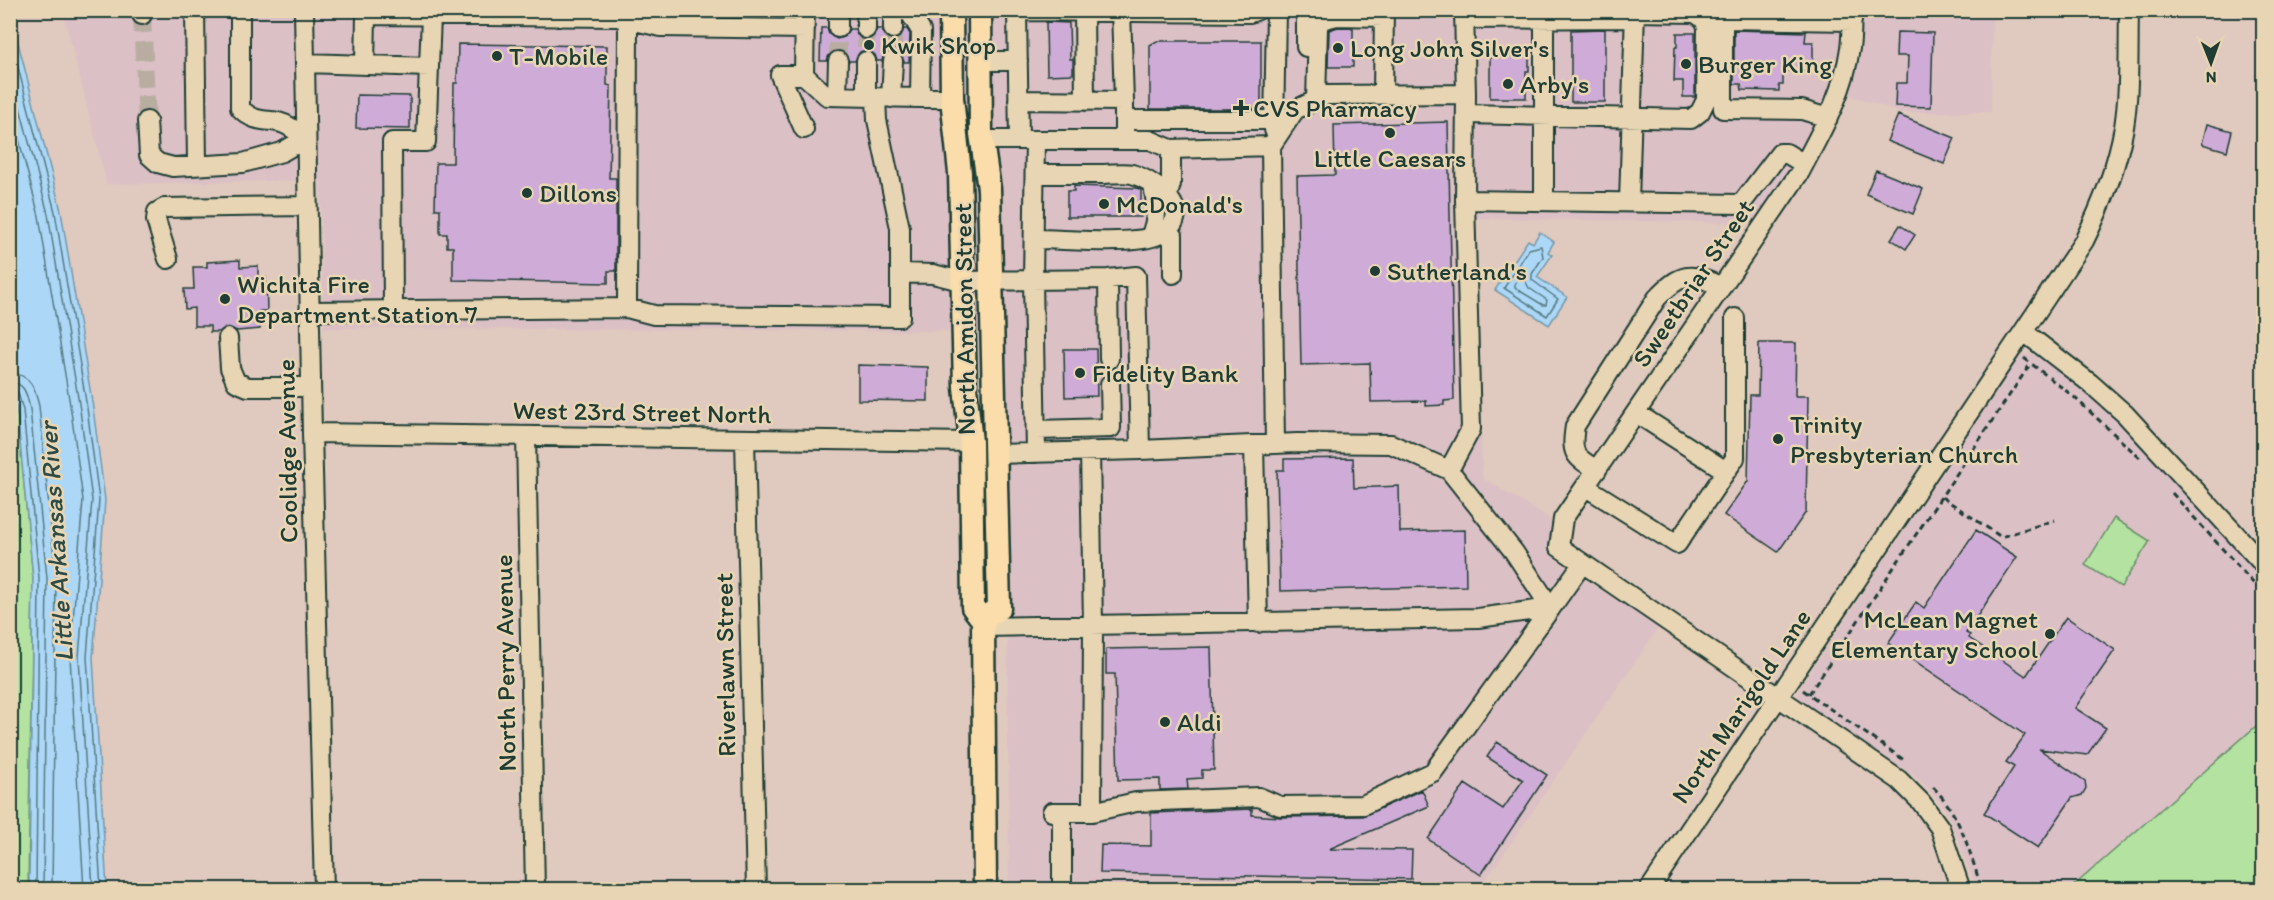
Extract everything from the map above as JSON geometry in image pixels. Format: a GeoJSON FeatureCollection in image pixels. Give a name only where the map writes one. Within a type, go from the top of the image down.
{"type":"FeatureCollection","features":[{"type":"Feature","properties":{"kind":"main road","name":"North Amidon Street"},"geometry":{"type":"LineString","coordinates":[[951,10],[952,98],[960,173],[965,387],[971,442],[973,608],[983,624],[985,890]]}},
{"type":"Feature","properties":{"kind":"main road","name":"North Amidon Street"},"geometry":{"type":"LineString","coordinates":[[980,10],[982,140],[989,189],[999,608],[983,624]]}},
{"type":"Feature","properties":{"kind":"street"},"geometry":{"type":"LineString","coordinates":[[195,10],[197,164]]}},
{"type":"Feature","properties":{"kind":"street"},"geometry":{"type":"LineString","coordinates":[[238,10],[240,18],[240,108],[248,116],[290,127],[298,135],[306,138]]}},
{"type":"Feature","properties":{"kind":"street","name":"Coolidge Avenue"},"geometry":{"type":"LineString","coordinates":[[304,10],[309,311],[324,890]]}},
{"type":"Feature","properties":{"kind":"street"},"geometry":{"type":"LineString","coordinates":[[893,10],[893,29]]}},
{"type":"Feature","properties":{"kind":"street"},"geometry":{"type":"LineString","coordinates":[[901,10],[910,13],[921,31],[920,98]]}},
{"type":"Feature","properties":{"kind":"street"},"geometry":{"type":"LineString","coordinates":[[1036,453],[1033,280],[1035,174],[1018,100],[1017,11],[1250,13],[1258,10]]}},
{"type":"Feature","properties":{"kind":"street"},"geometry":{"type":"LineString","coordinates":[[1275,444],[1276,10]]}},
{"type":"Feature","properties":{"kind":"street"},"geometry":{"type":"LineString","coordinates":[[1306,10],[1311,103]]}},
{"type":"Feature","properties":{"kind":"street","name":"North Marigold Lane"},"geometry":{"type":"LineString","coordinates":[[1649,890],[2084,241],[2096,218],[2111,176],[2124,126],[2127,101],[2129,10]]}},
{"type":"Feature","properties":{"kind":"street"},"geometry":{"type":"LineString","coordinates":[[1084,11],[1084,100]]}},
{"type":"Feature","properties":{"kind":"street"},"geometry":{"type":"LineString","coordinates":[[1121,11],[1124,140]]}},
{"type":"Feature","properties":{"kind":"street"},"geometry":{"type":"LineString","coordinates":[[1629,202],[1635,13]]}},
{"type":"Feature","properties":{"kind":"street"},"geometry":{"type":"LineString","coordinates":[[1449,470],[1471,429],[1465,200],[1464,15],[1695,13],[1704,18],[1707,27],[1706,100],[1700,112],[1691,119],[1466,114]]}},
{"type":"Feature","properties":{"kind":"street"},"geometry":{"type":"LineString","coordinates":[[1311,103],[1318,27],[1321,20],[1337,16],[1384,14],[1383,95]]}},
{"type":"Feature","properties":{"kind":"street"},"geometry":{"type":"LineString","coordinates":[[365,65],[366,15],[627,16],[661,27],[805,20],[804,75]]}},
{"type":"Feature","properties":{"kind":"street"},"geometry":{"type":"LineString","coordinates":[[1538,201],[1538,114],[1544,15]]}},
{"type":"Feature","properties":{"kind":"street"},"geometry":{"type":"LineString","coordinates":[[393,310],[392,142],[426,142],[431,16]]}},
{"type":"Feature","properties":{"kind":"street"},"geometry":{"type":"LineString","coordinates":[[627,16],[627,308]]}},
{"type":"Feature","properties":{"kind":"street"},"geometry":{"type":"LineString","coordinates":[[1828,118],[1802,110],[1723,109],[1723,19],[1852,16]]}},
{"type":"Feature","properties":{"kind":"street","name":"Sweetbriar Street"},"geometry":{"type":"LineString","coordinates":[[1582,564],[1559,547],[1563,519],[1804,164],[1838,95],[1850,48],[1852,16]]}},
{"type":"Feature","properties":{"kind":"street"},"geometry":{"type":"LineString","coordinates":[[837,96],[838,61]]}},
{"type":"Feature","properties":{"kind":"street"},"geometry":{"type":"LineString","coordinates":[[866,61],[878,97]]}},
{"type":"Feature","properties":{"kind":"street"},"geometry":{"type":"LineString","coordinates":[[980,61],[1018,61]]}},
{"type":"Feature","properties":{"kind":"street"},"geometry":{"type":"LineString","coordinates":[[309,311],[627,308],[654,315],[900,317],[900,228],[877,120],[878,97],[893,62]]}},
{"type":"Feature","properties":{"kind":"street"},"geometry":{"type":"LineString","coordinates":[[305,63],[429,67]]}},
{"type":"Feature","properties":{"kind":"street"},"geometry":{"type":"LineString","coordinates":[[804,129],[780,75],[804,75],[827,96],[952,98]]}},
{"type":"Feature","properties":{"kind":"street"},"geometry":{"type":"LineString","coordinates":[[982,140],[1150,140],[1170,149],[1274,134],[1295,110],[1326,96],[1466,94]]}},
{"type":"Feature","properties":{"kind":"street"},"geometry":{"type":"LineString","coordinates":[[1018,100],[1124,101]]}},
{"type":"Feature","properties":{"kind":"street"},"geometry":{"type":"LineString","coordinates":[[1124,120],[1197,119],[1214,130],[1274,134]]}},
{"type":"Feature","properties":{"kind":"street"},"geometry":{"type":"LineString","coordinates":[[147,121],[149,155],[158,163],[172,167],[243,163],[282,152],[306,138]]}},
{"type":"Feature","properties":{"kind":"street"},"geometry":{"type":"LineString","coordinates":[[1161,191],[1171,184],[1170,149]]}},
{"type":"Feature","properties":{"kind":"street"},"geometry":{"type":"LineString","coordinates":[[1465,200],[1741,204],[1780,153],[1786,153],[1804,164]]}},
{"type":"Feature","properties":{"kind":"street"},"geometry":{"type":"LineString","coordinates":[[1035,174],[1131,174],[1161,191],[1176,208],[1176,219],[1171,228],[1150,237],[1136,240],[1035,239]]}},
{"type":"Feature","properties":{"kind":"street"},"geometry":{"type":"LineString","coordinates":[[168,259],[156,220],[157,212],[164,208],[307,206]]}},
{"type":"Feature","properties":{"kind":"street"},"geometry":{"type":"LineString","coordinates":[[1173,235],[1173,274]]}},
{"type":"Feature","properties":{"kind":"street"},"geometry":{"type":"LineString","coordinates":[[901,273],[933,274],[961,280],[1108,279],[1136,276],[1140,450]]}},
{"type":"Feature","properties":{"kind":"street"},"geometry":{"type":"LineString","coordinates":[[1597,470],[1581,461],[1572,447],[1575,426],[1657,298],[1672,283],[1685,276],[1703,277],[1721,287]]}},
{"type":"Feature","properties":{"kind":"street"},"geometry":{"type":"LineString","coordinates":[[1108,279],[1109,359]]}},
{"type":"Feature","properties":{"kind":"street"},"geometry":{"type":"LineString","coordinates":[[1586,487],[1677,544],[1735,458],[1735,318]]}},
{"type":"Feature","properties":{"kind":"street"},"geometry":{"type":"LineString","coordinates":[[2024,332],[2090,383],[2125,414],[2264,565]]}},
{"type":"Feature","properties":{"kind":"street"},"geometry":{"type":"LineString","coordinates":[[228,338],[230,368],[236,382],[248,387],[311,387]]}},
{"type":"Feature","properties":{"kind":"street"},"geometry":{"type":"LineString","coordinates":[[1036,430],[1111,428],[1110,384]]}},
{"type":"Feature","properties":{"kind":"street"},"geometry":{"type":"LineString","coordinates":[[1636,413],[1726,471]]}},
{"type":"Feature","properties":{"kind":"street","name":"West 23rd Street North"},"geometry":{"type":"LineString","coordinates":[[312,434],[971,442]]}},
{"type":"Feature","properties":{"kind":"street","name":"North Perry Avenue"},"geometry":{"type":"LineString","coordinates":[[526,436],[535,890]]}},
{"type":"Feature","properties":{"kind":"street","name":"Riverlawn Street"},"geometry":{"type":"LineString","coordinates":[[745,440],[756,890]]}},
{"type":"Feature","properties":{"kind":"street"},"geometry":{"type":"LineString","coordinates":[[995,454],[1275,444],[1391,444],[1449,470],[1514,552],[1551,609]]}},
{"type":"Feature","properties":{"kind":"street"},"geometry":{"type":"LineString","coordinates":[[1254,445],[1258,623]]}},
{"type":"Feature","properties":{"kind":"street"},"geometry":{"type":"LineString","coordinates":[[1090,452],[1093,626],[1092,812]]}},
{"type":"Feature","properties":{"kind":"street"},"geometry":{"type":"LineString","coordinates":[[1062,890],[1057,812],[1092,812],[1136,802],[1259,797],[1280,806],[1363,805],[1433,771],[1582,564],[1890,773],[1922,802],[1940,828],[1961,890]]}},
{"type":"Feature","properties":{"kind":"street"},"geometry":{"type":"LineString","coordinates":[[983,624],[1093,626],[1478,618],[1551,609]]}},
{"type":"Feature","properties":{"kind":"path"},"geometry":{"type":"LineString","coordinates":[[2012,349],[2074,397],[2140,458]]}},
{"type":"Feature","properties":{"kind":"path"},"geometry":{"type":"LineString","coordinates":[[1809,694],[2031,363]]}},
{"type":"Feature","properties":{"kind":"path"},"geometry":{"type":"LineString","coordinates":[[2172,493],[2264,595]]}},
{"type":"Feature","properties":{"kind":"path"},"geometry":{"type":"LineString","coordinates":[[1942,497],[2001,537],[2055,520]]}},
{"type":"Feature","properties":{"kind":"shaded area"},"geometry":{"type":"Polygon","coordinates":[[[63,11],[1992,11],[1991,112],[1899,112],[1830,88],[1806,146],[1754,223],[1476,218],[1482,478],[1550,519],[1556,560],[1658,628],[1479,889],[1009,889],[1006,331],[324,328],[320,180],[107,184],[63,11]]]}},
{"type":"Feature","properties":{"kind":"shaded area","name":"McLean Magnet Elementary School"},"geometry":{"type":"Polygon","coordinates":[[[2032,354],[2045,360],[2143,445],[2263,580],[2263,720],[2070,889],[1977,889],[1953,826],[1943,806],[1927,787],[1909,772],[1801,702],[1799,695],[1800,688],[2015,363],[2023,355],[2032,354]]]}},
{"type":"Feature","properties":{"kind":"green space"},"geometry":{"type":"Polygon","coordinates":[[[10,384],[17,411],[33,578],[28,890],[10,889],[10,384]]]}},
{"type":"Feature","properties":{"kind":"green space"},"geometry":{"type":"Polygon","coordinates":[[[2114,518],[2150,541],[2121,587],[2085,565],[2114,518]]]}},
{"type":"Feature","properties":{"kind":"green space"},"geometry":{"type":"Polygon","coordinates":[[[2263,720],[2263,889],[2070,889],[2263,720]]]}},
{"type":"Feature","properties":{"kind":"water","name":"Little Arkansas River"},"geometry":{"type":"Polygon","coordinates":[[[10,11],[61,211],[93,408],[105,500],[93,658],[107,889],[30,889],[33,578],[17,411],[10,384],[10,11]]]}},
{"type":"Feature","properties":{"kind":"water"},"geometry":{"type":"Polygon","coordinates":[[[1540,232],[1554,242],[1548,252],[1552,255],[1537,277],[1567,297],[1549,325],[1495,290],[1528,240],[1533,243],[1540,232]]]}},
{"type":"Feature","properties":{"kind":"building"},"geometry":{"type":"Polygon","coordinates":[[[1046,22],[1069,23],[1070,59],[1073,59],[1073,74],[1047,75],[1046,22]]]}},
{"type":"Feature","properties":{"kind":"building","name":"Long John Silver's"},"geometry":{"type":"Polygon","coordinates":[[[1338,27],[1353,28],[1353,67],[1328,67],[1329,30],[1338,27]]]}},
{"type":"Feature","properties":{"kind":"building"},"geometry":{"type":"Polygon","coordinates":[[[821,28],[827,28],[829,34],[837,39],[844,37],[849,29],[855,29],[857,35],[865,40],[872,38],[877,29],[882,29],[884,35],[892,40],[899,38],[904,29],[907,29],[910,34],[909,62],[904,62],[900,52],[893,50],[884,54],[882,61],[877,61],[875,55],[867,50],[860,52],[855,61],[849,61],[844,52],[838,50],[829,55],[827,61],[820,61],[821,28]]]}},
{"type":"Feature","properties":{"kind":"building"},"geometry":{"type":"Polygon","coordinates":[[[1605,29],[1605,102],[1571,102],[1571,30],[1605,29]]]}},
{"type":"Feature","properties":{"kind":"building"},"geometry":{"type":"Polygon","coordinates":[[[1734,30],[1806,32],[1805,42],[1813,42],[1813,71],[1783,71],[1783,85],[1779,85],[1779,91],[1742,90],[1741,84],[1734,84],[1734,30]]]}},
{"type":"Feature","properties":{"kind":"building"},"geometry":{"type":"Polygon","coordinates":[[[1897,32],[1933,33],[1931,107],[1895,106],[1896,83],[1907,83],[1908,56],[1896,56],[1897,32]]]}},
{"type":"Feature","properties":{"kind":"building","name":"Burger King"},"geometry":{"type":"Polygon","coordinates":[[[1677,33],[1695,33],[1695,97],[1683,97],[1683,81],[1674,81],[1677,33]]]}},
{"type":"Feature","properties":{"kind":"building","name":"CVS Pharmacy"},"geometry":{"type":"Polygon","coordinates":[[[1157,41],[1261,41],[1261,109],[1150,109],[1150,45],[1157,41]]]}},
{"type":"Feature","properties":{"kind":"building","name":"Dillons"},"geometry":{"type":"Polygon","coordinates":[[[458,44],[607,46],[607,85],[611,86],[609,178],[616,178],[616,271],[608,271],[608,283],[453,280],[453,247],[447,247],[447,234],[440,234],[440,209],[435,209],[436,163],[453,163],[454,83],[457,83],[458,44]]]}},
{"type":"Feature","properties":{"kind":"building","name":"Arby's"},"geometry":{"type":"Polygon","coordinates":[[[1490,56],[1529,56],[1529,71],[1526,71],[1526,98],[1490,98],[1490,56]]]}},
{"type":"Feature","properties":{"kind":"building"},"geometry":{"type":"Polygon","coordinates":[[[357,95],[410,96],[410,129],[356,128],[357,95]]]}},
{"type":"Feature","properties":{"kind":"building"},"geometry":{"type":"Polygon","coordinates":[[[1898,115],[1955,138],[1944,164],[1887,141],[1898,115]]]}},
{"type":"Feature","properties":{"kind":"building","name":"Sutherland's"},"geometry":{"type":"Polygon","coordinates":[[[1448,122],[1454,400],[1444,401],[1444,405],[1426,406],[1426,401],[1371,402],[1370,363],[1301,365],[1297,176],[1335,175],[1334,125],[1448,122]]]}},
{"type":"Feature","properties":{"kind":"building"},"geometry":{"type":"Polygon","coordinates":[[[2207,124],[2232,131],[2227,151],[2202,144],[2207,124]]]}},
{"type":"Feature","properties":{"kind":"building"},"geometry":{"type":"Polygon","coordinates":[[[1876,170],[1923,189],[1913,214],[1866,194],[1876,170]]]}},
{"type":"Feature","properties":{"kind":"building","name":"McDonald's"},"geometry":{"type":"Polygon","coordinates":[[[1074,186],[1137,188],[1141,190],[1141,217],[1067,217],[1067,191],[1074,191],[1074,186]]]}},
{"type":"Feature","properties":{"kind":"building"},"geometry":{"type":"Polygon","coordinates":[[[1900,225],[1915,235],[1906,249],[1891,239],[1900,225]]]}},
{"type":"Feature","properties":{"kind":"building","name":"Wichita Fire Department Station 7"},"geometry":{"type":"Polygon","coordinates":[[[240,260],[240,267],[258,266],[258,279],[266,278],[267,311],[259,311],[260,329],[237,331],[228,327],[219,332],[210,332],[210,326],[194,326],[194,308],[185,309],[184,289],[194,289],[193,267],[207,267],[207,262],[240,260]]]}},
{"type":"Feature","properties":{"kind":"building","name":"Trinity Presbyterian Church"},"geometry":{"type":"Polygon","coordinates":[[[1759,343],[1796,343],[1795,396],[1808,396],[1806,512],[1778,552],[1724,515],[1748,481],[1750,395],[1758,395],[1759,343]]]}},
{"type":"Feature","properties":{"kind":"building","name":"Fidelity Bank"},"geometry":{"type":"Polygon","coordinates":[[[1064,349],[1096,349],[1097,396],[1065,397],[1064,349]]]}},
{"type":"Feature","properties":{"kind":"building"},"geometry":{"type":"Polygon","coordinates":[[[858,365],[928,367],[928,401],[858,400],[858,365]]]}},
{"type":"Feature","properties":{"kind":"building"},"geometry":{"type":"Polygon","coordinates":[[[1353,458],[1354,488],[1399,486],[1400,532],[1465,530],[1466,586],[1280,591],[1277,470],[1284,470],[1284,459],[1353,458]]]}},
{"type":"Feature","properties":{"kind":"building"},"geometry":{"type":"Polygon","coordinates":[[[1976,530],[2017,557],[1966,633],[1970,635],[1969,638],[2026,676],[2066,617],[2115,650],[2075,708],[2106,728],[2087,755],[2039,749],[2085,781],[2086,788],[2082,795],[2072,798],[2038,848],[1984,813],[2014,767],[2006,762],[2025,735],[1888,643],[1916,602],[1924,608],[1976,530]]]}},
{"type":"Feature","properties":{"kind":"building","name":"Aldi"},"geometry":{"type":"Polygon","coordinates":[[[1211,647],[1214,770],[1202,770],[1202,778],[1187,779],[1188,789],[1160,790],[1160,779],[1118,780],[1115,674],[1106,674],[1106,649],[1211,647]]]}},
{"type":"Feature","properties":{"kind":"building"},"geometry":{"type":"Polygon","coordinates":[[[1497,742],[1547,775],[1481,875],[1428,839],[1465,784],[1503,809],[1523,780],[1487,757],[1497,742]]]}},
{"type":"Feature","properties":{"kind":"building"},"geometry":{"type":"Polygon","coordinates":[[[1422,790],[1429,806],[1329,849],[1412,850],[1411,879],[1100,873],[1101,845],[1151,846],[1151,813],[1252,809],[1252,815],[1280,817],[1363,816],[1422,790]]]}},
{"type":"Feature","properties":{"kind":"tunnel"},"geometry":{"type":"LineString","coordinates":[[142,15],[147,121]]}},
{"type":"Feature","properties":{"kind":"tunnel"},"geometry":{"type":"LineString","coordinates":[[838,28],[838,61]]}},
{"type":"Feature","properties":{"kind":"tunnel"},"geometry":{"type":"LineString","coordinates":[[866,29],[866,61]]}},
{"type":"Feature","properties":{"kind":"tunnel"},"geometry":{"type":"LineString","coordinates":[[893,29],[893,61]]}},
{"type":"Feature","properties":{"kind":"tunnel"},"geometry":{"type":"LineString","coordinates":[[1109,359],[1110,384]]}},
{"type":"Feature","properties":{"kind":"place","name":"Kwik Shop"},"geometry":{"type":"Point","coordinates":[869,45]}},
{"type":"Feature","properties":{"kind":"place","name":"Long John Silver's"},"geometry":{"type":"Point","coordinates":[1338,48]}},
{"type":"Feature","properties":{"kind":"place","name":"T-Mobile"},"geometry":{"type":"Point","coordinates":[497,56]}},
{"type":"Feature","properties":{"kind":"place","name":"Burger King"},"geometry":{"type":"Point","coordinates":[1686,64]}},
{"type":"Feature","properties":{"kind":"place","name":"Arby's"},"geometry":{"type":"Point","coordinates":[1508,84]}},
{"type":"Feature","properties":{"kind":"place","name":"CVS Pharmacy"},"geometry":{"type":"Point","coordinates":[1241,108]}},
{"type":"Feature","properties":{"kind":"place","name":"Little Caesars"},"geometry":{"type":"Point","coordinates":[1390,133]}},
{"type":"Feature","properties":{"kind":"place","name":"Dillons"},"geometry":{"type":"Point","coordinates":[527,193]}},
{"type":"Feature","properties":{"kind":"place","name":"McDonald's"},"geometry":{"type":"Point","coordinates":[1104,204]}},
{"type":"Feature","properties":{"kind":"place","name":"Sutherland's"},"geometry":{"type":"Point","coordinates":[1375,271]}},
{"type":"Feature","properties":{"kind":"place","name":"Wichita Fire Department Station 7"},"geometry":{"type":"Point","coordinates":[225,299]}},
{"type":"Feature","properties":{"kind":"place","name":"Fidelity Bank"},"geometry":{"type":"Point","coordinates":[1080,373]}},
{"type":"Feature","properties":{"kind":"place","name":"Trinity Presbyterian Church"},"geometry":{"type":"Point","coordinates":[1778,439]}},
{"type":"Feature","properties":{"kind":"place","name":"McLean Magnet Elementary School"},"geometry":{"type":"Point","coordinates":[2050,634]}},
{"type":"Feature","properties":{"kind":"place","name":"Aldi"},"geometry":{"type":"Point","coordinates":[1165,722]}}]}
